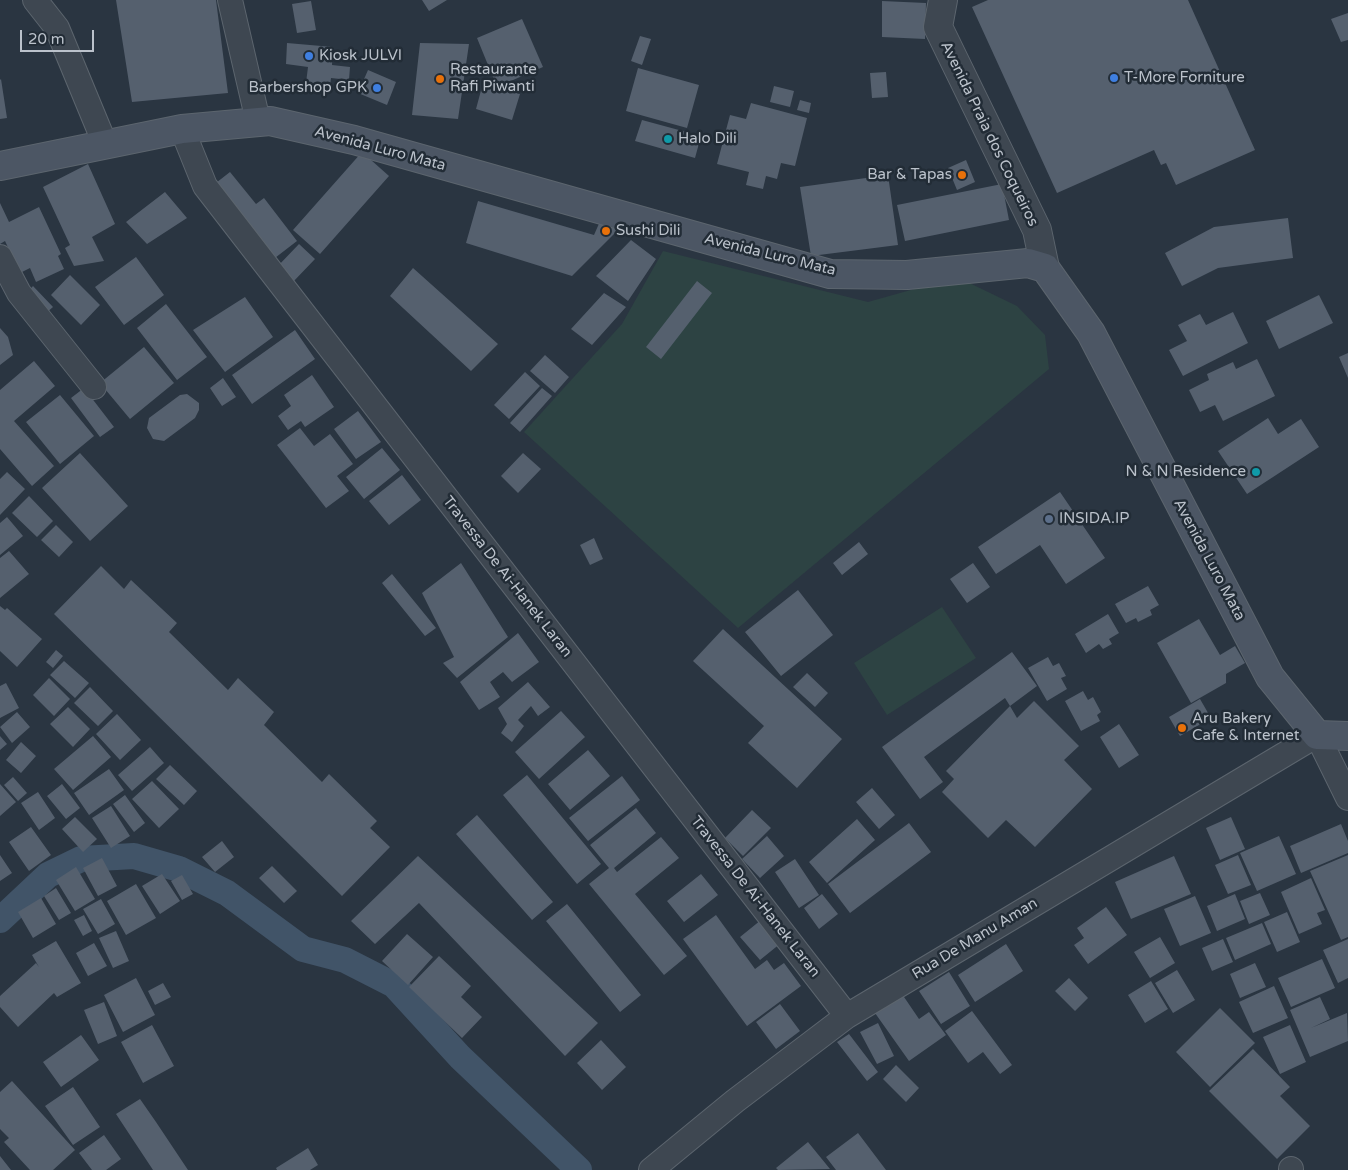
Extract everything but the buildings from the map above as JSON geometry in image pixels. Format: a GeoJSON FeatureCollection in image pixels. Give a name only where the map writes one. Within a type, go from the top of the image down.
{"type":"FeatureCollection","features":[{"type":"Feature","properties":{"kind":"main road","name":"Avenida Luro Mata"},"geometry":{"type":"LineString","coordinates":[[0,166],[182,129],[270,121],[354,140],[830,274],[907,275],[1028,263],[1046,268],[1091,333],[1270,677],[1317,735]]}},
{"type":"Feature","properties":{"kind":"main road"},"geometry":{"type":"LineString","coordinates":[[1317,735],[1348,736]]}},
{"type":"Feature","properties":{"kind":"street"},"geometry":{"type":"LineString","coordinates":[[35,0],[57,28],[105,144]]}},
{"type":"Feature","properties":{"kind":"street"},"geometry":{"type":"LineString","coordinates":[[230,0],[258,121]]}},
{"type":"Feature","properties":{"kind":"street","name":"Avenida Praia dos Coqueiros"},"geometry":{"type":"LineString","coordinates":[[944,0],[938,27],[1037,230],[1046,268]]}},
{"type":"Feature","properties":{"kind":"street","name":"Travessa De Ai-Hanek Laran"},"geometry":{"type":"LineString","coordinates":[[182,129],[205,186],[847,1016]]}},
{"type":"Feature","properties":{"kind":"street"},"geometry":{"type":"LineString","coordinates":[[0,257],[19,293],[94,388]]}},
{"type":"Feature","properties":{"kind":"street"},"geometry":{"type":"LineString","coordinates":[[1317,735],[1348,798]]}},
{"type":"Feature","properties":{"kind":"street","name":"Rua De Manu Aman"},"geometry":{"type":"LineString","coordinates":[[651,1170],[735,1100],[847,1016],[1317,735]]}},
{"type":"Feature","properties":{"kind":"green space"},"geometry":{"type":"Polygon","coordinates":[[[663,251],[868,302],[957,277],[1017,306],[1045,335],[1049,369],[738,628],[524,432],[622,324],[663,251]]]}},
{"type":"Feature","properties":{"kind":"green space"},"geometry":{"type":"Polygon","coordinates":[[[942,607],[976,658],[887,715],[854,663],[942,607]]]}},
{"type":"Feature","properties":{"kind":"waterway"},"geometry":{"type":"LineString","coordinates":[[0,920],[48,875],[81,859],[134,856],[179,869],[227,893],[303,949],[345,960],[394,985],[460,1057],[579,1170]]}},
{"type":"Feature","properties":{"kind":"place","name":"Kiosk JULVI"},"geometry":{"type":"Point","coordinates":[309,56]}},
{"type":"Feature","properties":{"kind":"place","name":"T-More Forniture"},"geometry":{"type":"Point","coordinates":[1114,78]}},
{"type":"Feature","properties":{"kind":"place","name":"Restaurante Rafi Piwanti"},"geometry":{"type":"Point","coordinates":[440,79]}},
{"type":"Feature","properties":{"kind":"place","name":"Barbershop GPK"},"geometry":{"type":"Point","coordinates":[377,88]}},
{"type":"Feature","properties":{"kind":"place","name":"Halo Dili"},"geometry":{"type":"Point","coordinates":[668,139]}},
{"type":"Feature","properties":{"kind":"place","name":"Bar & Tapas"},"geometry":{"type":"Point","coordinates":[962,175]}},
{"type":"Feature","properties":{"kind":"place","name":"Sushi Dili"},"geometry":{"type":"Point","coordinates":[606,231]}},
{"type":"Feature","properties":{"kind":"place","name":"N & N Residence"},"geometry":{"type":"Point","coordinates":[1256,472]}},
{"type":"Feature","properties":{"kind":"place","name":"INSIDA.IP"},"geometry":{"type":"Point","coordinates":[1049,519]}},
{"type":"Feature","properties":{"kind":"place","name":"Aru Bakery Cafe & Internet"},"geometry":{"type":"Point","coordinates":[1182,728]}}]}
